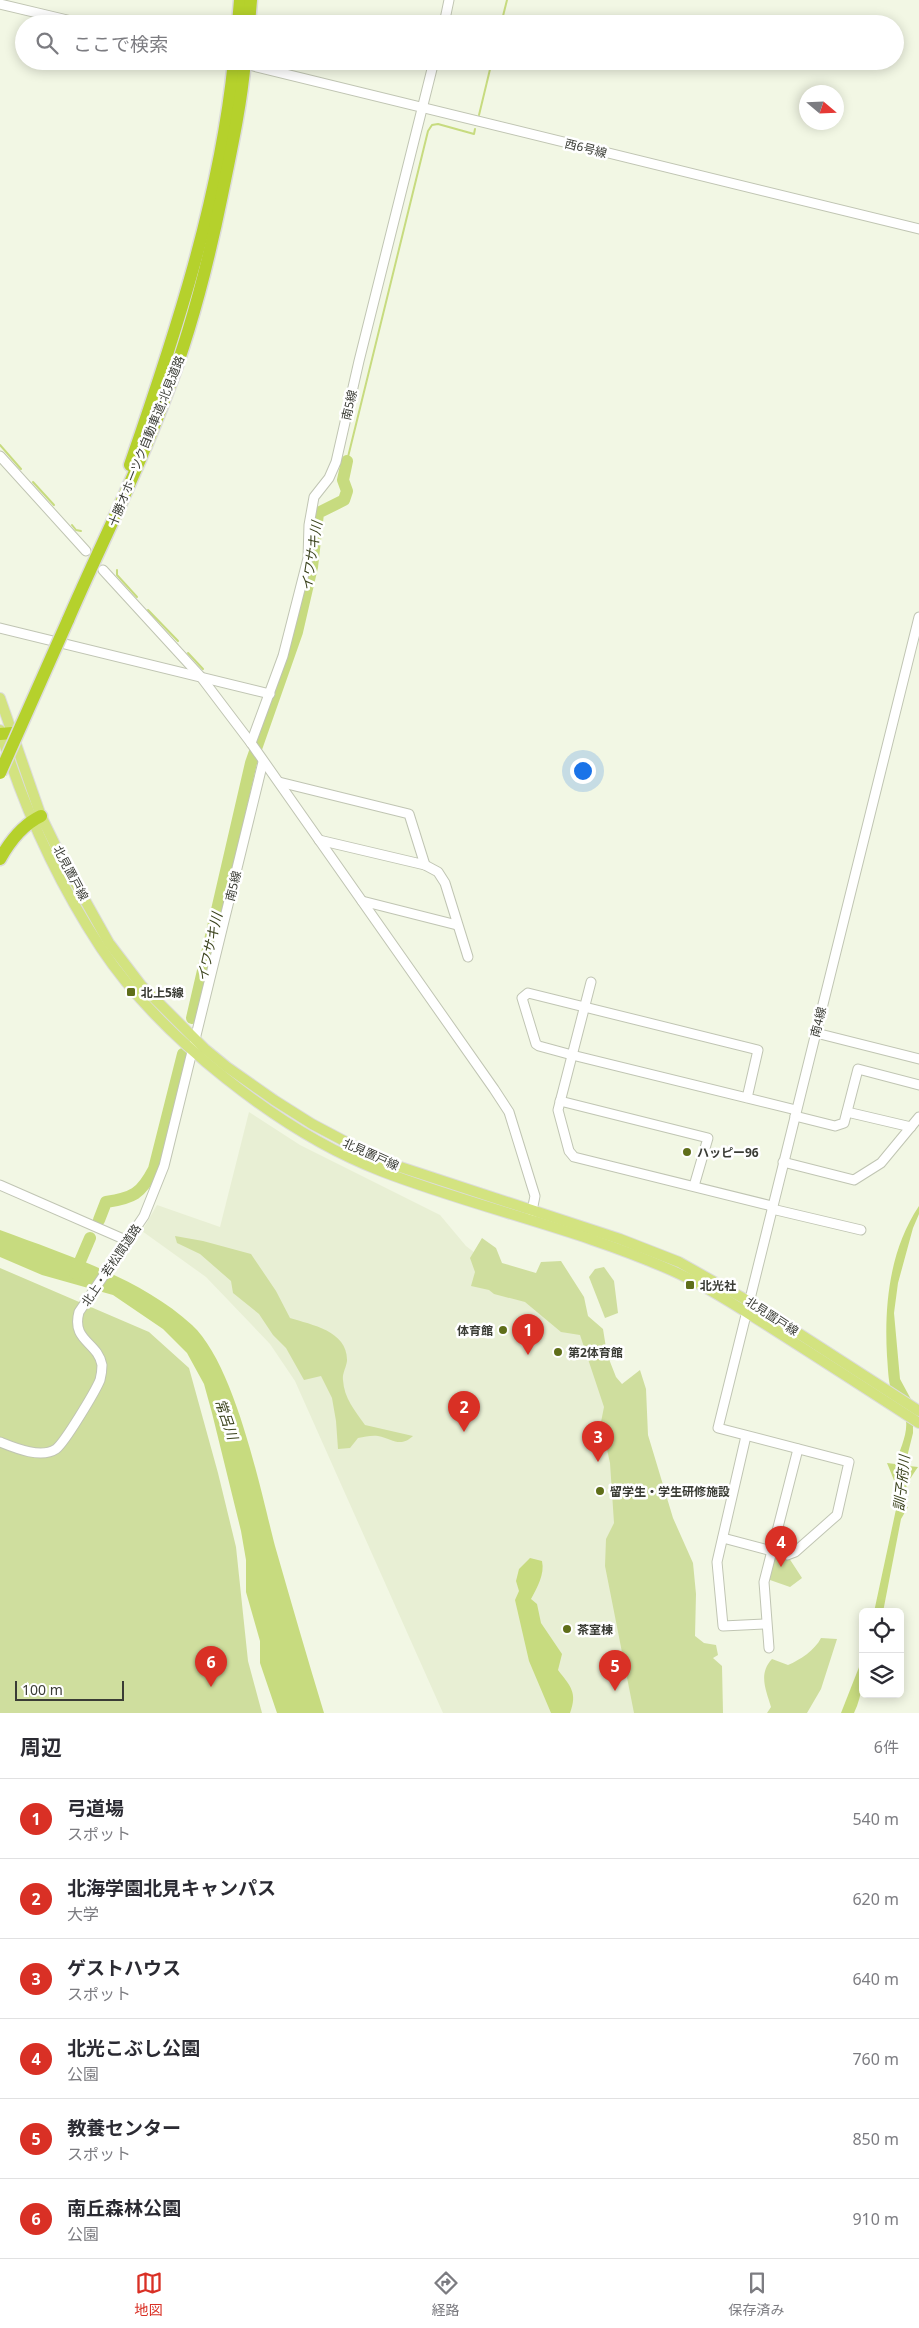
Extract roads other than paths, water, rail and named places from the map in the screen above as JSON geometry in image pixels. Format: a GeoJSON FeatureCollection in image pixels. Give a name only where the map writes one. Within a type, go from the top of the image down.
{"type":"FeatureCollection","features":[{"type":"Feature","properties":{"kind":"highway"},"geometry":{"type":"LineString","coordinates":[[239,15],[240,0]]}},
{"type":"Feature","properties":{"kind":"highway"},"geometry":{"type":"LineString","coordinates":[[250,15],[251,0]]}},
{"type":"Feature","properties":{"kind":"highway","name":"十勝オホーツク自動車道;北見道路"},"geometry":{"type":"LineString","coordinates":[[85,582],[155,394],[192,274],[221,150],[233,70]]}},
{"type":"Feature","properties":{"kind":"highway","name":"十勝オホーツク自動車道;北見道路"},"geometry":{"type":"LineString","coordinates":[[0,773],[136,470],[166,398],[187,338],[206,274],[248,70]]}},
{"type":"Feature","properties":{"kind":"highway"},"geometry":{"type":"LineString","coordinates":[[0,858],[10,840],[36,818]]}},
{"type":"Feature","properties":{"kind":"main road","name":"北見置戸線"},"geometry":{"type":"LineString","coordinates":[[0,698],[3,733],[36,818],[102,949],[134,989],[193,1051],[270,1111],[340,1152],[379,1170],[531,1216]]}},
{"type":"Feature","properties":{"kind":"main road","name":"北見置戸線"},"geometry":{"type":"LineString","coordinates":[[36,818],[110,943],[140,985],[196,1040],[227,1067],[274,1100],[345,1143],[382,1161],[666,1268],[748,1307],[919,1411]]}},
{"type":"Feature","properties":{"kind":"main road","name":"北見置戸線"},"geometry":{"type":"LineString","coordinates":[[748,1307],[870,1392],[919,1423]]}},
{"type":"Feature","properties":{"kind":"street"},"geometry":{"type":"LineString","coordinates":[[446,15],[449,0]]}},
{"type":"Feature","properties":{"kind":"street"},"geometry":{"type":"LineString","coordinates":[[0,4],[46,15]]}},
{"type":"Feature","properties":{"kind":"street","name":"西6号線"},"geometry":{"type":"LineString","coordinates":[[273,70],[919,229]]}},
{"type":"Feature","properties":{"kind":"street","name":"南5線"},"geometry":{"type":"LineString","coordinates":[[254,747],[283,656],[308,558],[311,506],[314,497],[329,478],[336,462],[359,361],[432,70]]}},
{"type":"Feature","properties":{"kind":"street"},"geometry":{"type":"LineString","coordinates":[[0,456],[86,551]]}},
{"type":"Feature","properties":{"kind":"street"},"geometry":{"type":"LineString","coordinates":[[103,570],[201,677],[254,747],[509,1112],[535,1196],[531,1216]]}},
{"type":"Feature","properties":{"kind":"street","name":"南4線"},"geometry":{"type":"LineString","coordinates":[[746,1436],[718,1428],[919,618]]}},
{"type":"Feature","properties":{"kind":"street"},"geometry":{"type":"LineString","coordinates":[[0,628],[270,694]]}},
{"type":"Feature","properties":{"kind":"street","name":"南5線"},"geometry":{"type":"LineString","coordinates":[[196,1040],[263,762]]}},
{"type":"Feature","properties":{"kind":"street"},"geometry":{"type":"LineString","coordinates":[[279,782],[409,814],[425,865]]}},
{"type":"Feature","properties":{"kind":"street"},"geometry":{"type":"LineString","coordinates":[[319,840],[425,865],[438,872],[445,883],[468,957]]}},
{"type":"Feature","properties":{"kind":"street"},"geometry":{"type":"LineString","coordinates":[[362,901],[457,924]]}},
{"type":"Feature","properties":{"kind":"street"},"geometry":{"type":"LineString","coordinates":[[591,982],[558,1110],[569,1151],[574,1157],[861,1230]]}},
{"type":"Feature","properties":{"kind":"street"},"geometry":{"type":"LineString","coordinates":[[747,1098],[758,1050],[528,992],[522,998],[536,1044],[572,1055],[747,1098],[835,1126],[844,1123],[858,1070],[919,1085]]}},
{"type":"Feature","properties":{"kind":"street"},"geometry":{"type":"LineString","coordinates":[[816,1032],[919,1058]]}},
{"type":"Feature","properties":{"kind":"street","name":"北上・若松間道路"},"geometry":{"type":"LineString","coordinates":[[0,1442],[37,1453],[56,1449],[68,1434],[100,1381],[102,1368],[99,1357],[78,1332],[76,1322],[79,1312],[144,1216],[164,1166],[196,1040]]}},
{"type":"Feature","properties":{"kind":"street"},"geometry":{"type":"LineString","coordinates":[[560,1101],[708,1138],[694,1186]]}},
{"type":"Feature","properties":{"kind":"street"},"geometry":{"type":"LineString","coordinates":[[847,1112],[911,1127]]}},
{"type":"Feature","properties":{"kind":"street"},"geometry":{"type":"LineString","coordinates":[[783,1162],[854,1180],[881,1163],[919,1117]]}},
{"type":"Feature","properties":{"kind":"street"},"geometry":{"type":"LineString","coordinates":[[0,1185],[126,1244]]}},
{"type":"Feature","properties":{"kind":"street"},"geometry":{"type":"LineString","coordinates":[[723,1538],[787,1555],[795,1552],[837,1515],[849,1462],[746,1436],[717,1562],[723,1626],[766,1624]]}},
{"type":"Feature","properties":{"kind":"street"},"geometry":{"type":"LineString","coordinates":[[769,1648],[764,1582],[798,1449]]}},
{"type":"Feature","properties":{"kind":"water","name":"訓子府川"},"geometry":{"type":"Polygon","coordinates":[[[919,1206],[919,1214],[913,1228],[898,1283],[894,1313],[900,1379],[913,1403],[913,1433],[907,1457],[909,1466],[918,1467],[905,1491],[908,1507],[901,1519],[884,1608],[875,1608],[898,1500],[898,1490],[887,1463],[895,1464],[906,1432],[904,1413],[893,1396],[889,1382],[886,1336],[891,1278],[901,1240],[919,1206]]]}},
{"type":"Feature","properties":{"kind":"water","name":"常呂川"},"geometry":{"type":"Polygon","coordinates":[[[0,1230],[75,1258],[126,1281],[172,1308],[192,1325],[207,1344],[221,1368],[244,1429],[275,1546],[324,1713],[277,1713],[260,1663],[260,1641],[246,1592],[246,1560],[241,1531],[212,1413],[204,1384],[187,1353],[163,1329],[113,1295],[42,1275],[0,1257],[0,1230]]]}},
{"type":"Feature","properties":{"kind":"water"},"geometry":{"type":"Polygon","coordinates":[[[530,1558],[542,1561],[541,1576],[531,1599],[537,1604],[541,1623],[562,1654],[558,1670],[572,1690],[573,1700],[570,1713],[551,1713],[529,1661],[515,1600],[519,1591],[516,1581],[519,1569],[530,1558]]]}},
{"type":"Feature","properties":{"kind":"water"},"geometry":{"type":"Polygon","coordinates":[[[859,1667],[859,1698],[857,1706],[854,1713],[841,1713],[859,1667]]]}},
{"type":"Feature","properties":{"kind":"waterway","name":"イワサキ川"},"geometry":{"type":"LineString","coordinates":[[503,15],[507,0]]}},
{"type":"Feature","properties":{"kind":"waterway","name":"イワサキ川"},"geometry":{"type":"LineString","coordinates":[[479,115],[490,70]]}},
{"type":"Feature","properties":{"kind":"waterway","name":"イワサキ川"},"geometry":{"type":"LineString","coordinates":[[347,461],[428,131],[432,125],[438,124],[474,134],[475,129]]}},
{"type":"Feature","properties":{"kind":"waterway"},"geometry":{"type":"LineString","coordinates":[[0,445],[21,469]]}},
{"type":"Feature","properties":{"kind":"waterway","name":"イワサキ川"},"geometry":{"type":"LineString","coordinates":[[192,1018],[251,763],[297,632],[312,567],[318,513],[344,500],[347,491],[343,480],[347,461]]}},
{"type":"Feature","properties":{"kind":"waterway"},"geometry":{"type":"LineString","coordinates":[[33,482],[54,505]]}},
{"type":"Feature","properties":{"kind":"waterway"},"geometry":{"type":"LineString","coordinates":[[72,525],[76,530],[81,531]]}},
{"type":"Feature","properties":{"kind":"waterway"},"geometry":{"type":"LineString","coordinates":[[117,570],[117,575],[137,597]]}},
{"type":"Feature","properties":{"kind":"waterway"},"geometry":{"type":"LineString","coordinates":[[148,610],[178,641]]}},
{"type":"Feature","properties":{"kind":"waterway"},"geometry":{"type":"LineString","coordinates":[[188,653],[203,669]]}},
{"type":"Feature","properties":{"kind":"waterway","name":"イワサキ川"},"geometry":{"type":"LineString","coordinates":[[99,1220],[106,1202],[123,1199],[135,1193],[145,1184],[154,1169],[183,1054]]}},
{"type":"Feature","properties":{"kind":"waterway","name":"イワサキ川"},"geometry":{"type":"LineString","coordinates":[[75,1273],[90,1238]]}},
{"type":"Feature","properties":{"kind":"place","name":"北上5線"},"geometry":{"type":"Point","coordinates":[131,992]}},
{"type":"Feature","properties":{"kind":"place","name":"ハッピー96"},"geometry":{"type":"Point","coordinates":[687,1152]}},
{"type":"Feature","properties":{"kind":"place","name":"北光社"},"geometry":{"type":"Point","coordinates":[690,1285]}},
{"type":"Feature","properties":{"kind":"place","name":"体育館"},"geometry":{"type":"Point","coordinates":[503,1330]}},
{"type":"Feature","properties":{"kind":"place","name":"第2体育館"},"geometry":{"type":"Point","coordinates":[558,1352]}},
{"type":"Feature","properties":{"kind":"place","name":"弓道場"},"geometry":{"type":"Point","coordinates":[528,1355]}},
{"type":"Feature","properties":{"kind":"place","name":"北海学園北見キャンパス"},"geometry":{"type":"Point","coordinates":[464,1432]}},
{"type":"Feature","properties":{"kind":"place","name":"ゲストハウス"},"geometry":{"type":"Point","coordinates":[598,1462]}},
{"type":"Feature","properties":{"kind":"place","name":"留学生・学生研修施設"},"geometry":{"type":"Point","coordinates":[600,1491]}},
{"type":"Feature","properties":{"kind":"place","name":"北光こぶし公園"},"geometry":{"type":"Point","coordinates":[781,1567]}},
{"type":"Feature","properties":{"kind":"place","name":"茶室棟"},"geometry":{"type":"Point","coordinates":[567,1629]}},
{"type":"Feature","properties":{"kind":"place","name":"南丘森林公園"},"geometry":{"type":"Point","coordinates":[211,1687]}},
{"type":"Feature","properties":{"kind":"place","name":"教養センター"},"geometry":{"type":"Point","coordinates":[615,1691]}}]}
